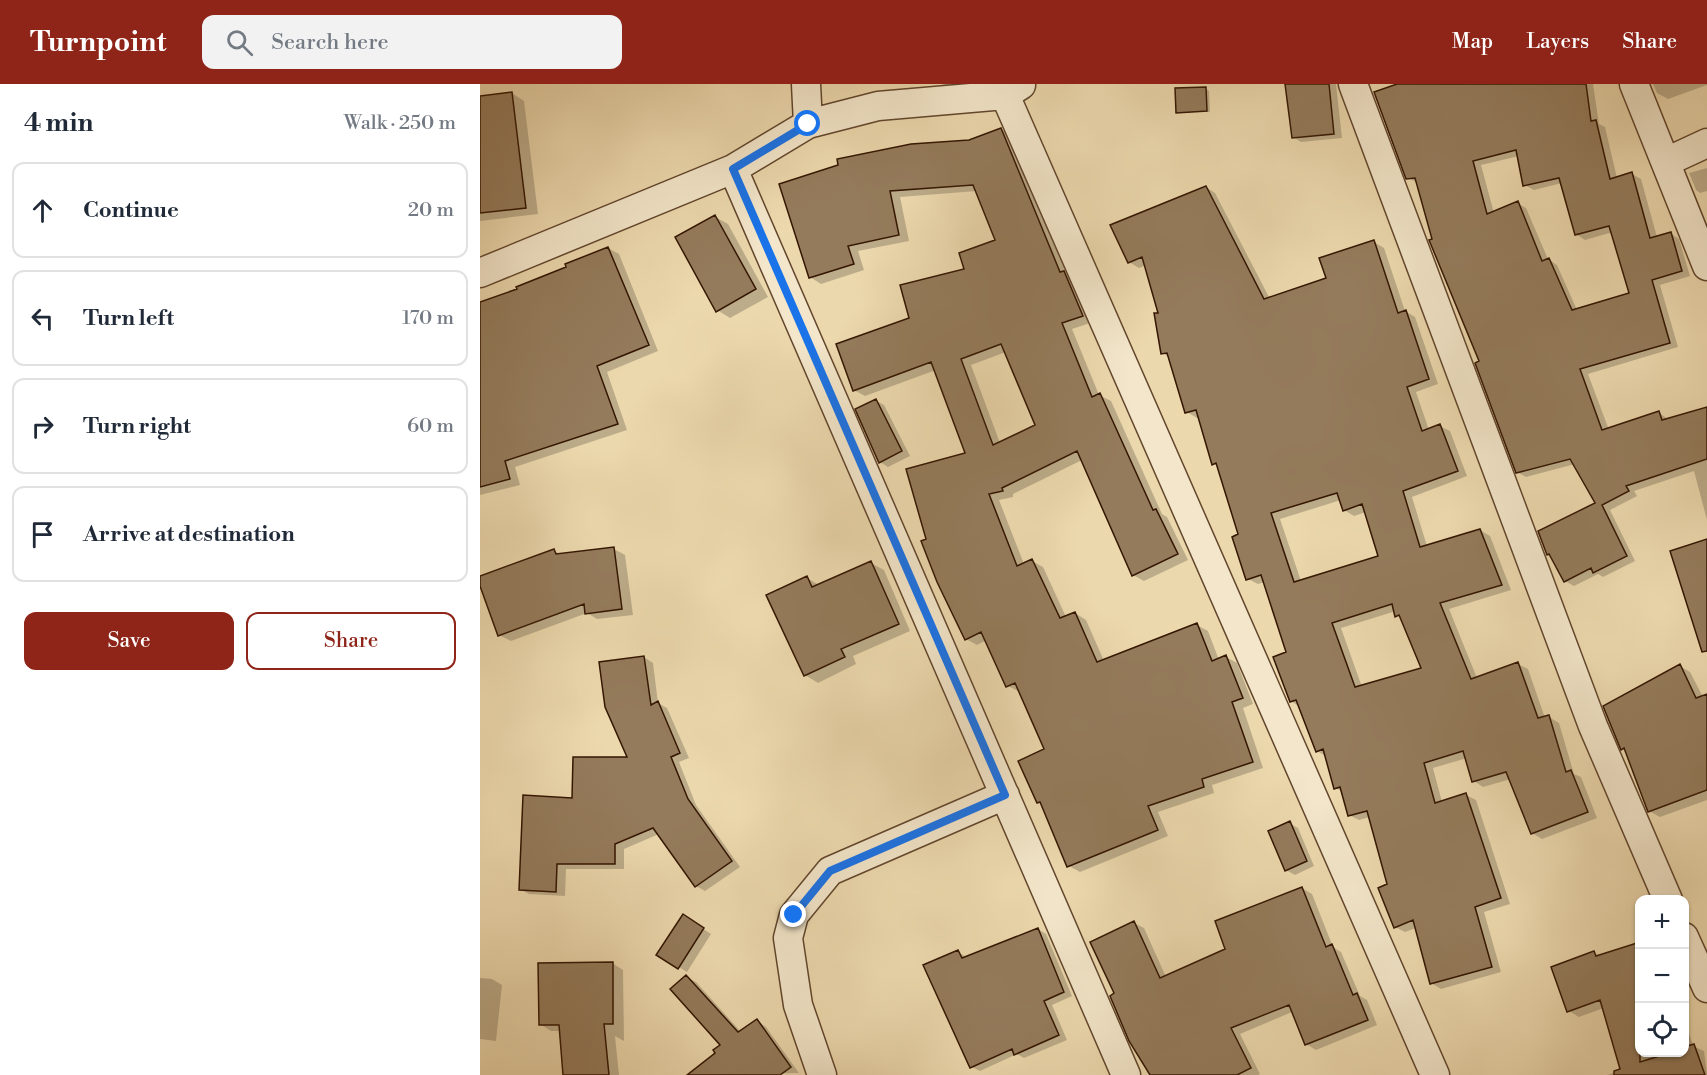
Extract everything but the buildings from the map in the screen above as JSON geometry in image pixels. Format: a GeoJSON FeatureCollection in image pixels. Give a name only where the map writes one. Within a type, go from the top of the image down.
{"type":"FeatureCollection","features":[{"type":"Feature","properties":{"kind":"street"},"geometry":{"type":"LineString","coordinates":[[806,84],[808,124]]}},
{"type":"Feature","properties":{"kind":"street"},"geometry":{"type":"LineString","coordinates":[[1353,84],[1593,726],[1666,895]]}},
{"type":"Feature","properties":{"kind":"street"},"geometry":{"type":"LineString","coordinates":[[1634,84],[1707,266]]}},
{"type":"Feature","properties":{"kind":"street"},"geometry":{"type":"LineString","coordinates":[[480,273],[733,169],[808,124],[878,106],[1014,89],[1435,1075]]}},
{"type":"Feature","properties":{"kind":"street"},"geometry":{"type":"LineString","coordinates":[[1666,162],[1707,143]]}},
{"type":"Feature","properties":{"kind":"street"},"geometry":{"type":"LineString","coordinates":[[733,169],[1126,1075]]}},
{"type":"Feature","properties":{"kind":"street"},"geometry":{"type":"LineString","coordinates":[[822,1075],[798,1005],[788,938],[794,915],[830,871],[1005,795]]}},
{"type":"Feature","properties":{"kind":"street"},"geometry":{"type":"LineString","coordinates":[[1689,948],[1707,988]]}},
{"type":"Feature","properties":{"kind":"route"},"geometry":{"type":"LineString","coordinates":[[794,915],[830,871],[1005,795],[733,169],[808,124]]}}]}
